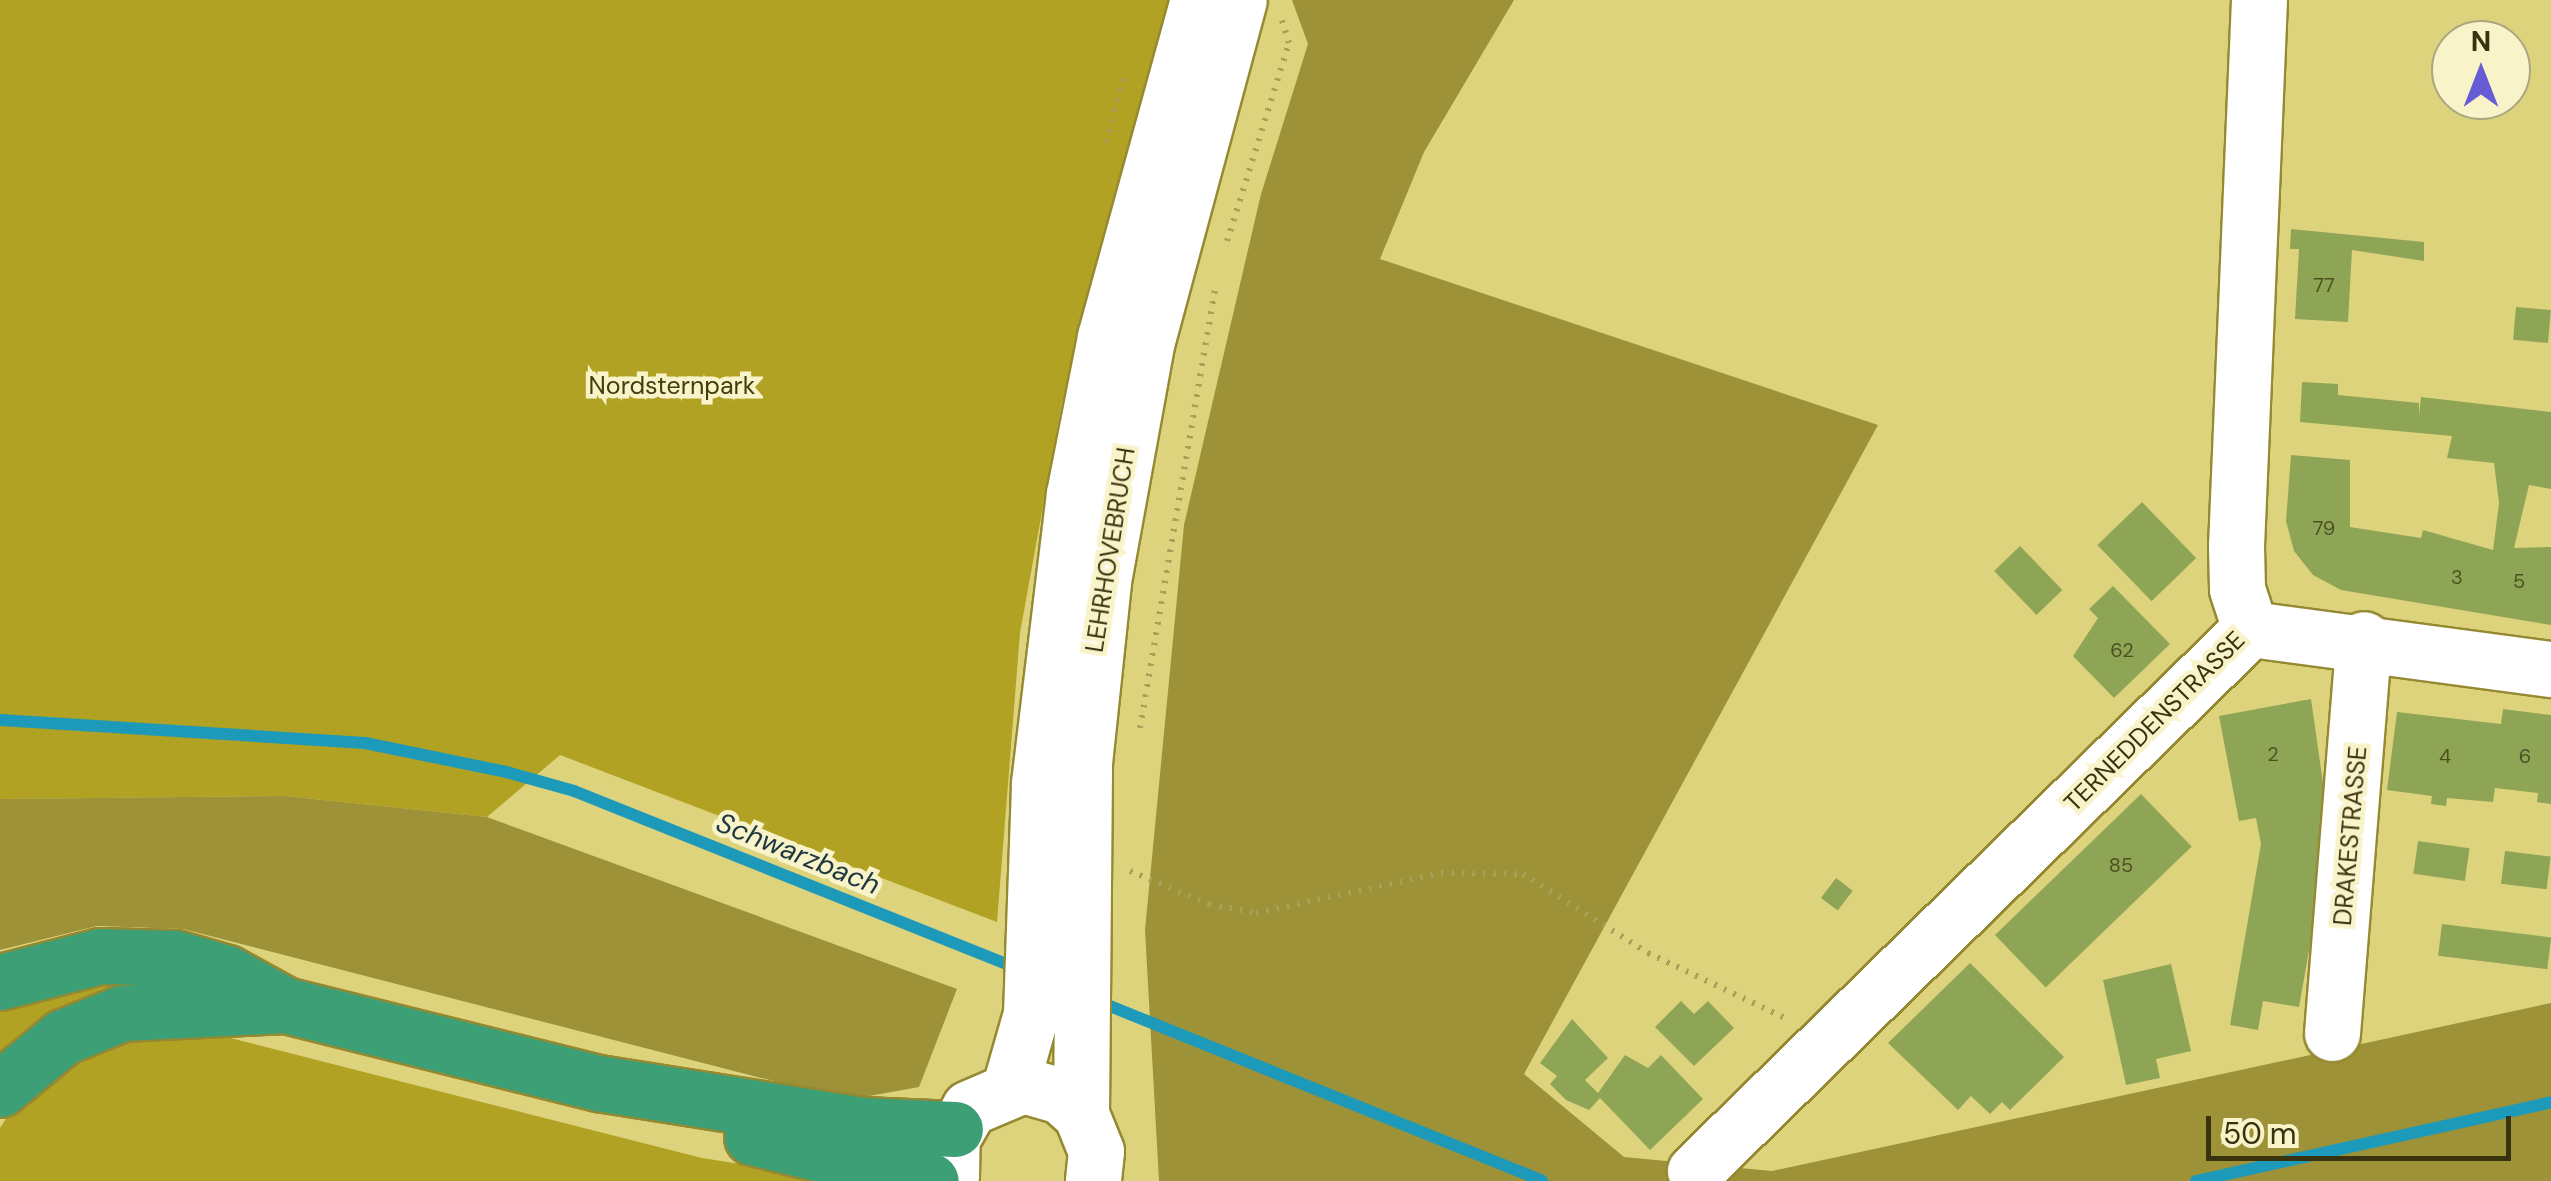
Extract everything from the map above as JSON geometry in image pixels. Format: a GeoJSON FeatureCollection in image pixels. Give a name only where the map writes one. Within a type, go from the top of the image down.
{"type":"FeatureCollection","features":[{"type":"Feature","properties":{"kind":"highway"},"geometry":{"type":"LineString","coordinates":[[0,982],[65,960],[134,954],[226,973],[285,1005],[598,1083],[862,1125],[954,1155]]}},
{"type":"Feature","properties":{"kind":"highway"},"geometry":{"type":"LineString","coordinates":[[0,1089],[63,1037],[122,1013],[285,1005]]}},
{"type":"Feature","properties":{"kind":"highway"},"geometry":{"type":"LineString","coordinates":[[598,1083],[724,1130],[931,1181]]}},
{"type":"Feature","properties":{"kind":"street","name":"LEHRHOVEBRUCH"},"geometry":{"type":"LineString","coordinates":[[1080,1114],[1085,1034],[1060,946],[1039,783],[1077,476],[1105,338],[1198,0]]}},
{"type":"Feature","properties":{"kind":"street","name":"TERNEDDENSTRASSE"},"geometry":{"type":"LineString","coordinates":[[1695,1172],[2250,629],[2237,588],[2236,546],[2260,0]]}},
{"type":"Feature","properties":{"kind":"street","name":"LEHRHOVEBRUCH"},"geometry":{"type":"LineString","coordinates":[[1010,1087],[1030,1014],[1060,946],[1116,504],[1146,344],[1255,6]]}},
{"type":"Feature","properties":{"kind":"street"},"geometry":{"type":"LineString","coordinates":[[2250,629],[2364,640],[2551,669]]}},
{"type":"Feature","properties":{"kind":"street","name":"DRAKESTRASSE"},"geometry":{"type":"LineString","coordinates":[[2332,1033],[2364,640]]}},
{"type":"Feature","properties":{"kind":"street"},"geometry":{"type":"LineString","coordinates":[[954,1155],[969,1108],[1010,1087],[1049,1091],[1080,1114],[1096,1151],[1093,1181]]}},
{"type":"Feature","properties":{"kind":"path"},"geometry":{"type":"LineString","coordinates":[[1224,250],[1289,43],[1286,23],[1255,6]]}},
{"type":"Feature","properties":{"kind":"path"},"geometry":{"type":"LineString","coordinates":[[1139,733],[1218,269]]}},
{"type":"Feature","properties":{"kind":"path"},"geometry":{"type":"LineString","coordinates":[[1118,866],[1209,904],[1256,913],[1441,873],[1524,874],[1648,953],[1832,1039]]}},
{"type":"Feature","properties":{"kind":"green space","name":"Nordsternpark"},"geometry":{"type":"Polygon","coordinates":[[[0,0],[1181,0],[1062,402],[1020,633],[997,922],[560,755],[487,817],[285,796],[0,799],[0,0]]]}},
{"type":"Feature","properties":{"kind":"green space"},"geometry":{"type":"Polygon","coordinates":[[[130,974],[130,993],[0,1061],[0,1003],[130,974]]]}},
{"type":"Feature","properties":{"kind":"green space"},"geometry":{"type":"Polygon","coordinates":[[[187,1027],[702,1158],[847,1181],[0,1181],[0,1128],[16,1103],[89,1043],[187,1027]]]}},
{"type":"Feature","properties":{"kind":"shaded area"},"geometry":{"type":"Polygon","coordinates":[[[1292,0],[1514,0],[1424,152],[1380,259],[1878,425],[1524,1074],[1624,1157],[1772,1171],[2551,1003],[2551,1181],[1159,1181],[1145,930],[1184,525],[1261,194],[1308,44],[1292,0]]]}},
{"type":"Feature","properties":{"kind":"shaded area"},"geometry":{"type":"Polygon","coordinates":[[[285,796],[487,817],[957,989],[919,1087],[847,1100],[183,929],[97,926],[0,950],[0,799],[285,796]]]}},
{"type":"Feature","properties":{"kind":"building"},"geometry":{"type":"Polygon","coordinates":[[[2291,229],[2424,242],[2424,261],[2352,250],[2348,322],[2295,319],[2299,249],[2290,249],[2291,229]]]}},
{"type":"Feature","properties":{"kind":"building"},"geometry":{"type":"Polygon","coordinates":[[[2516,307],[2551,310],[2548,343],[2513,340],[2516,307]]]}},
{"type":"Feature","properties":{"kind":"building"},"geometry":{"type":"Polygon","coordinates":[[[2302,382],[2338,384],[2338,395],[2419,403],[2419,416],[2421,397],[2551,412],[2551,489],[2529,485],[2514,548],[2551,547],[2551,625],[2341,590],[2313,575],[2294,551],[2286,521],[2291,455],[2350,460],[2350,527],[2421,538],[2423,530],[2493,550],[2499,503],[2494,463],[2447,458],[2452,436],[2300,422],[2302,382]]]}},
{"type":"Feature","properties":{"kind":"building"},"geometry":{"type":"Polygon","coordinates":[[[2142,502],[2196,558],[2152,601],[2097,545],[2142,502]]]}},
{"type":"Feature","properties":{"kind":"building"},"geometry":{"type":"Polygon","coordinates":[[[2020,546],[2062,590],[2036,615],[1994,571],[2020,546]]]}},
{"type":"Feature","properties":{"kind":"building"},"geometry":{"type":"Polygon","coordinates":[[[2113,586],[2170,644],[2114,698],[2073,656],[2098,618],[2089,609],[2113,586]]]}},
{"type":"Feature","properties":{"kind":"building"},"geometry":{"type":"Polygon","coordinates":[[[2311,699],[2330,832],[2299,1007],[2263,1001],[2258,1030],[2230,1025],[2261,844],[2256,818],[2239,821],[2219,716],[2311,699]]]}},
{"type":"Feature","properties":{"kind":"building"},"geometry":{"type":"Polygon","coordinates":[[[2503,709],[2551,715],[2551,804],[2537,802],[2538,793],[2495,788],[2493,802],[2447,798],[2446,806],[2431,804],[2432,796],[2387,790],[2397,712],[2501,724],[2503,709]]]}},
{"type":"Feature","properties":{"kind":"building"},"geometry":{"type":"Polygon","coordinates":[[[2141,794],[2192,847],[2046,988],[1995,935],[2141,794]]]}},
{"type":"Feature","properties":{"kind":"building"},"geometry":{"type":"Polygon","coordinates":[[[2418,841],[2469,848],[2465,881],[2413,874],[2418,841]]]}},
{"type":"Feature","properties":{"kind":"building"},"geometry":{"type":"Polygon","coordinates":[[[2505,851],[2551,857],[2547,889],[2501,884],[2505,851]]]}},
{"type":"Feature","properties":{"kind":"building"},"geometry":{"type":"Polygon","coordinates":[[[1836,878],[1853,891],[1838,911],[1821,898],[1836,878]]]}},
{"type":"Feature","properties":{"kind":"building"},"geometry":{"type":"Polygon","coordinates":[[[2442,924],[2551,937],[2547,969],[2438,956],[2442,924]]]}},
{"type":"Feature","properties":{"kind":"building"},"geometry":{"type":"Polygon","coordinates":[[[1970,963],[2064,1057],[2010,1110],[2002,1102],[1990,1114],[1971,1096],[1958,1110],[1888,1043],[1970,963]]]}},
{"type":"Feature","properties":{"kind":"building"},"geometry":{"type":"Polygon","coordinates":[[[2171,964],[2191,1051],[2156,1059],[2160,1078],[2126,1085],[2103,980],[2171,964]]]}},
{"type":"Feature","properties":{"kind":"building"},"geometry":{"type":"Polygon","coordinates":[[[1681,1001],[1694,1014],[1708,1001],[1734,1028],[1694,1066],[1655,1027],[1681,1001]]]}},
{"type":"Feature","properties":{"kind":"building"},"geometry":{"type":"Polygon","coordinates":[[[1572,1019],[1608,1058],[1585,1080],[1598,1093],[1625,1055],[1648,1068],[1661,1055],[1703,1099],[1650,1150],[1600,1098],[1589,1110],[1566,1100],[1550,1084],[1557,1076],[1540,1063],[1572,1019]]]}},
{"type":"Feature","properties":{"kind":"waterway","name":"Schwarzbach"},"geometry":{"type":"LineString","coordinates":[[0,720],[365,743],[506,772],[574,791],[1021,970]]}},
{"type":"Feature","properties":{"kind":"waterway","name":"Schwarzbach"},"geometry":{"type":"LineString","coordinates":[[1095,1000],[1542,1181]]}},
{"type":"Feature","properties":{"kind":"waterway","name":"Schwarzbach"},"geometry":{"type":"LineString","coordinates":[[2196,1181],[2551,1102]]}}]}
